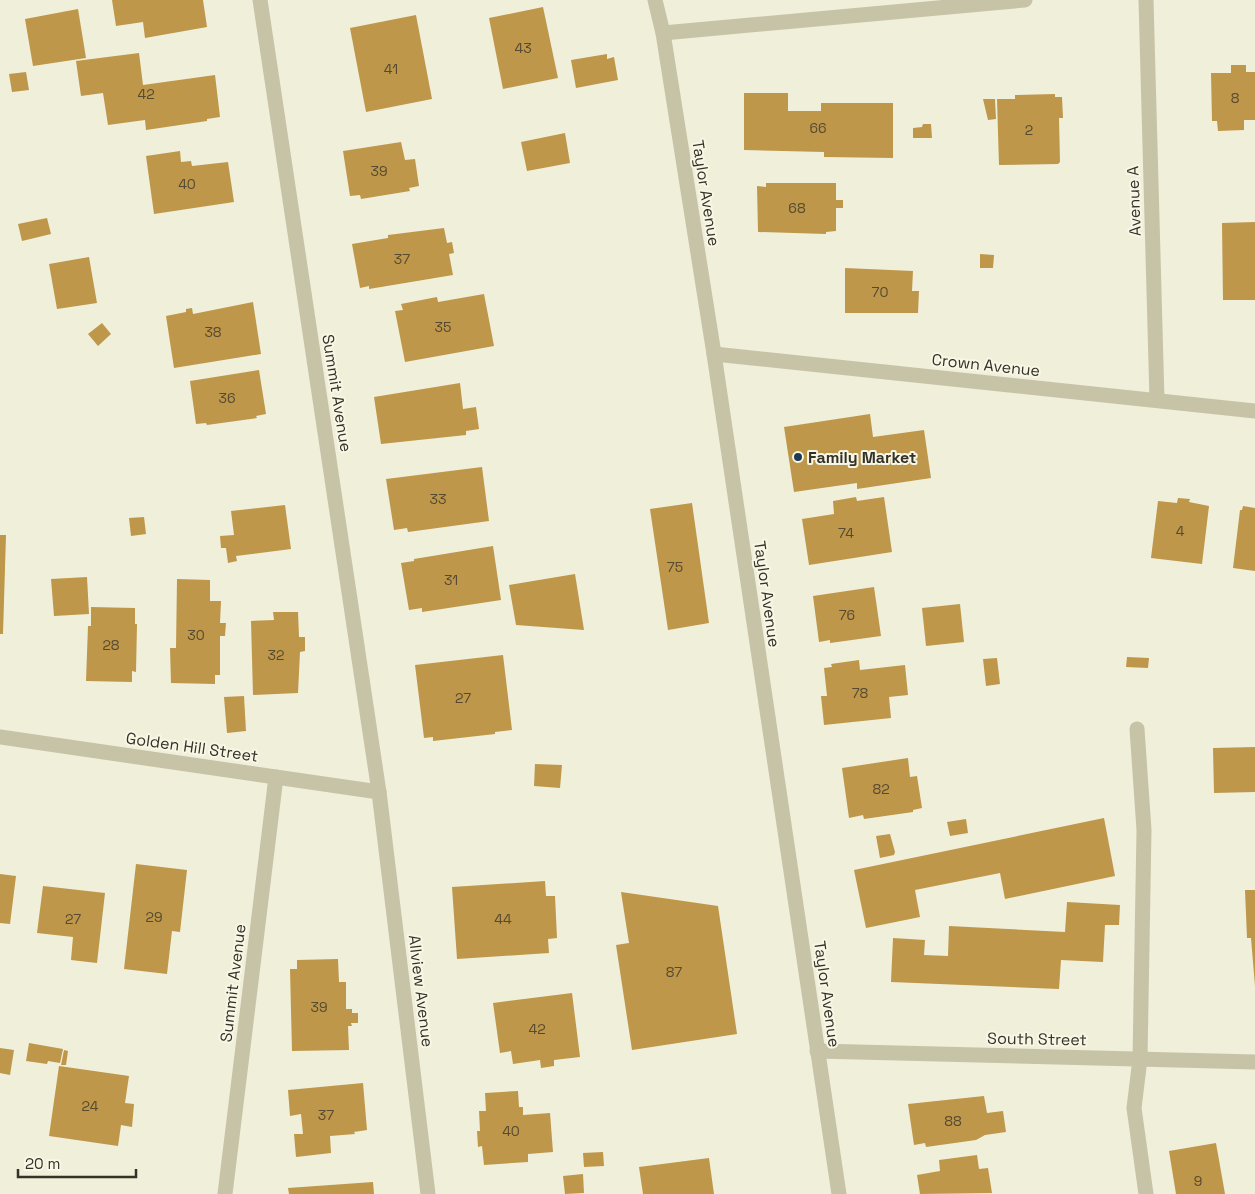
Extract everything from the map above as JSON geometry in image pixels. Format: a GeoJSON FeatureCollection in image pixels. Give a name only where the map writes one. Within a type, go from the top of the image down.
{"type":"FeatureCollection","features":[{"type":"Feature","properties":{"kind":"street","name":"Summit Avenue"},"geometry":{"type":"LineString","coordinates":[[260,0],[379,792]]}},
{"type":"Feature","properties":{"kind":"street","name":"Taylor Avenue"},"geometry":{"type":"LineString","coordinates":[[655,0],[664,33],[714,354],[839,1194]]}},
{"type":"Feature","properties":{"kind":"street"},"geometry":{"type":"LineString","coordinates":[[664,33],[1025,0]]}},
{"type":"Feature","properties":{"kind":"street","name":"Avenue A"},"geometry":{"type":"LineString","coordinates":[[1146,0],[1157,400]]}},
{"type":"Feature","properties":{"kind":"street","name":"Crown Avenue"},"geometry":{"type":"LineString","coordinates":[[714,354],[1255,411]]}},
{"type":"Feature","properties":{"kind":"street"},"geometry":{"type":"LineString","coordinates":[[1137,729],[1144,830],[1140,1060],[1134,1108],[1146,1194]]}},
{"type":"Feature","properties":{"kind":"street","name":"Golden Hill Street"},"geometry":{"type":"LineString","coordinates":[[0,738],[379,792]]}},
{"type":"Feature","properties":{"kind":"street","name":"Summit Avenue"},"geometry":{"type":"LineString","coordinates":[[225,1194],[276,777]]}},
{"type":"Feature","properties":{"kind":"street","name":"Allview Avenue"},"geometry":{"type":"LineString","coordinates":[[379,792],[428,1194]]}},
{"type":"Feature","properties":{"kind":"street","name":"South Street"},"geometry":{"type":"LineString","coordinates":[[817,1051],[1255,1062]]}},
{"type":"Feature","properties":{"kind":"building"},"geometry":{"type":"Polygon","coordinates":[[[112,0],[203,0],[207,27],[145,38],[143,22],[116,26],[112,0]]]}},
{"type":"Feature","properties":{"kind":"building"},"geometry":{"type":"Polygon","coordinates":[[[543,7],[558,78],[503,89],[489,18],[543,7]]]}},
{"type":"Feature","properties":{"kind":"building"},"geometry":{"type":"Polygon","coordinates":[[[78,9],[86,58],[33,66],[25,19],[78,9]]]}},
{"type":"Feature","properties":{"kind":"building"},"geometry":{"type":"Polygon","coordinates":[[[416,15],[432,99],[366,112],[350,28],[416,15]]]}},
{"type":"Feature","properties":{"kind":"building"},"geometry":{"type":"Polygon","coordinates":[[[139,53],[143,85],[215,75],[220,117],[207,119],[207,121],[146,130],[145,120],[108,125],[103,93],[81,96],[76,61],[139,53]]]}},
{"type":"Feature","properties":{"kind":"building"},"geometry":{"type":"Polygon","coordinates":[[[607,54],[607,59],[614,57],[618,80],[576,88],[571,60],[607,54]]]}},
{"type":"Feature","properties":{"kind":"building"},"geometry":{"type":"Polygon","coordinates":[[[1231,65],[1246,65],[1246,72],[1255,72],[1255,120],[1244,120],[1244,130],[1218,131],[1217,121],[1212,121],[1211,73],[1231,73],[1231,65]]]}},
{"type":"Feature","properties":{"kind":"building"},"geometry":{"type":"Polygon","coordinates":[[[26,72],[29,90],[12,92],[9,74],[26,72]]]}},
{"type":"Feature","properties":{"kind":"building"},"geometry":{"type":"Polygon","coordinates":[[[744,93],[788,93],[788,111],[821,111],[821,103],[893,103],[893,158],[824,157],[824,152],[744,150],[744,93]]]}},
{"type":"Feature","properties":{"kind":"building"},"geometry":{"type":"Polygon","coordinates":[[[1055,94],[1055,97],[1062,97],[1063,118],[1059,118],[1060,162],[1058,164],[999,165],[997,99],[1015,99],[1015,95],[1055,94]]]}},
{"type":"Feature","properties":{"kind":"building"},"geometry":{"type":"Polygon","coordinates":[[[983,99],[995,99],[996,119],[988,120],[983,99]]]}},
{"type":"Feature","properties":{"kind":"building"},"geometry":{"type":"Polygon","coordinates":[[[923,124],[931,124],[932,138],[913,138],[913,128],[922,127],[923,124]]]}},
{"type":"Feature","properties":{"kind":"building"},"geometry":{"type":"Polygon","coordinates":[[[565,133],[570,163],[527,171],[521,142],[565,133]]]}},
{"type":"Feature","properties":{"kind":"building"},"geometry":{"type":"Polygon","coordinates":[[[401,142],[405,160],[415,159],[419,186],[409,188],[410,191],[361,199],[360,195],[350,196],[343,151],[401,142]]]}},
{"type":"Feature","properties":{"kind":"building"},"geometry":{"type":"Polygon","coordinates":[[[180,151],[181,162],[191,161],[192,166],[228,162],[234,202],[154,214],[146,156],[180,151]]]}},
{"type":"Feature","properties":{"kind":"building"},"geometry":{"type":"Polygon","coordinates":[[[766,183],[836,183],[836,200],[843,200],[843,208],[836,208],[836,231],[826,232],[826,234],[758,232],[757,186],[766,187],[766,183]]]}},
{"type":"Feature","properties":{"kind":"building"},"geometry":{"type":"Polygon","coordinates":[[[47,218],[51,234],[22,241],[18,224],[47,218]]]}},
{"type":"Feature","properties":{"kind":"building"},"geometry":{"type":"Polygon","coordinates":[[[1255,222],[1255,300],[1223,300],[1222,223],[1255,222]]]}},
{"type":"Feature","properties":{"kind":"building"},"geometry":{"type":"Polygon","coordinates":[[[444,228],[447,243],[452,242],[454,253],[449,254],[453,275],[369,289],[369,286],[360,288],[352,244],[388,238],[388,235],[444,228]]]}},
{"type":"Feature","properties":{"kind":"building"},"geometry":{"type":"Polygon","coordinates":[[[980,254],[994,255],[993,268],[980,268],[980,254]]]}},
{"type":"Feature","properties":{"kind":"building"},"geometry":{"type":"Polygon","coordinates":[[[89,257],[97,303],[57,309],[49,264],[89,257]]]}},
{"type":"Feature","properties":{"kind":"building"},"geometry":{"type":"Polygon","coordinates":[[[845,268],[913,271],[912,291],[919,291],[918,313],[845,313],[845,268]]]}},
{"type":"Feature","properties":{"kind":"building"},"geometry":{"type":"Polygon","coordinates":[[[484,294],[494,346],[405,362],[395,311],[403,310],[401,304],[437,297],[438,302],[484,294]]]}},
{"type":"Feature","properties":{"kind":"building"},"geometry":{"type":"Polygon","coordinates":[[[253,302],[261,354],[174,368],[166,316],[186,312],[186,309],[192,308],[193,314],[253,302]]]}},
{"type":"Feature","properties":{"kind":"building"},"geometry":{"type":"Polygon","coordinates":[[[102,323],[111,334],[98,346],[88,334],[102,323]]]}},
{"type":"Feature","properties":{"kind":"building"},"geometry":{"type":"Polygon","coordinates":[[[259,370],[266,414],[256,416],[257,418],[207,425],[206,423],[196,424],[190,381],[259,370]]]}},
{"type":"Feature","properties":{"kind":"building"},"geometry":{"type":"Polygon","coordinates":[[[460,383],[463,409],[476,407],[479,429],[466,431],[466,435],[381,444],[374,397],[460,383]]]}},
{"type":"Feature","properties":{"kind":"building"},"geometry":{"type":"Polygon","coordinates":[[[870,414],[873,437],[924,430],[931,478],[857,489],[857,483],[794,492],[784,427],[870,414]]]}},
{"type":"Feature","properties":{"kind":"building"},"geometry":{"type":"Polygon","coordinates":[[[482,467],[489,521],[408,532],[407,528],[394,530],[386,479],[482,467]]]}},
{"type":"Feature","properties":{"kind":"building"},"geometry":{"type":"Polygon","coordinates":[[[856,497],[857,501],[884,497],[892,552],[809,565],[802,519],[834,514],[833,501],[856,497]]]}},
{"type":"Feature","properties":{"kind":"building"},"geometry":{"type":"Polygon","coordinates":[[[1178,498],[1190,499],[1189,502],[1209,506],[1202,564],[1151,558],[1158,501],[1177,503],[1178,498]]]}},
{"type":"Feature","properties":{"kind":"building"},"geometry":{"type":"Polygon","coordinates":[[[692,503],[709,623],[668,630],[650,509],[692,503]]]}},
{"type":"Feature","properties":{"kind":"building"},"geometry":{"type":"Polygon","coordinates":[[[285,505],[291,549],[236,556],[237,561],[228,563],[226,548],[221,548],[220,536],[234,535],[231,511],[285,505]]]}},
{"type":"Feature","properties":{"kind":"building"},"geometry":{"type":"Polygon","coordinates":[[[1243,506],[1255,508],[1255,571],[1233,568],[1240,510],[1242,510],[1243,506]]]}},
{"type":"Feature","properties":{"kind":"building"},"geometry":{"type":"Polygon","coordinates":[[[144,517],[146,534],[131,536],[129,518],[144,517]]]}},
{"type":"Feature","properties":{"kind":"building"},"geometry":{"type":"Polygon","coordinates":[[[0,535],[6,535],[3,634],[0,634],[0,535]]]}},
{"type":"Feature","properties":{"kind":"building"},"geometry":{"type":"Polygon","coordinates":[[[493,546],[501,600],[422,612],[422,608],[409,610],[401,563],[414,561],[414,559],[493,546]]]}},
{"type":"Feature","properties":{"kind":"building"},"geometry":{"type":"Polygon","coordinates":[[[575,574],[584,630],[516,625],[509,585],[575,574]]]}},
{"type":"Feature","properties":{"kind":"building"},"geometry":{"type":"Polygon","coordinates":[[[87,577],[89,614],[54,616],[51,579],[87,577]]]}},
{"type":"Feature","properties":{"kind":"building"},"geometry":{"type":"Polygon","coordinates":[[[177,579],[210,580],[210,601],[221,601],[220,623],[226,623],[225,636],[220,636],[220,675],[215,675],[215,684],[171,683],[170,648],[176,648],[177,579]]]}},
{"type":"Feature","properties":{"kind":"building"},"geometry":{"type":"Polygon","coordinates":[[[874,587],[881,636],[830,643],[830,640],[819,642],[813,596],[874,587]]]}},
{"type":"Feature","properties":{"kind":"building"},"geometry":{"type":"Polygon","coordinates":[[[960,604],[964,642],[926,646],[922,608],[960,604]]]}},
{"type":"Feature","properties":{"kind":"building"},"geometry":{"type":"Polygon","coordinates":[[[91,607],[135,608],[135,624],[137,624],[136,672],[132,671],[132,682],[86,681],[88,626],[91,626],[91,607]]]}},
{"type":"Feature","properties":{"kind":"building"},"geometry":{"type":"Polygon","coordinates":[[[273,612],[298,612],[299,637],[305,637],[305,651],[300,652],[298,693],[253,695],[251,621],[274,620],[273,612]]]}},
{"type":"Feature","properties":{"kind":"building"},"geometry":{"type":"Polygon","coordinates":[[[503,655],[512,730],[495,732],[495,734],[433,741],[433,737],[424,738],[415,665],[503,655]]]}},
{"type":"Feature","properties":{"kind":"building"},"geometry":{"type":"Polygon","coordinates":[[[1127,657],[1149,658],[1148,668],[1126,667],[1127,657]]]}},
{"type":"Feature","properties":{"kind":"building"},"geometry":{"type":"Polygon","coordinates":[[[997,658],[1000,684],[986,686],[983,659],[997,658]]]}},
{"type":"Feature","properties":{"kind":"building"},"geometry":{"type":"Polygon","coordinates":[[[859,660],[860,670],[905,665],[908,695],[889,697],[891,718],[824,725],[821,696],[827,696],[824,668],[832,667],[831,664],[859,660]]]}},
{"type":"Feature","properties":{"kind":"building"},"geometry":{"type":"Polygon","coordinates":[[[244,696],[246,731],[227,733],[224,697],[244,696]]]}},
{"type":"Feature","properties":{"kind":"building"},"geometry":{"type":"Polygon","coordinates":[[[1255,747],[1255,792],[1214,793],[1213,748],[1255,747]]]}},
{"type":"Feature","properties":{"kind":"building"},"geometry":{"type":"Polygon","coordinates":[[[908,758],[910,777],[917,776],[922,808],[913,810],[913,812],[864,819],[863,815],[849,818],[842,768],[908,758]]]}},
{"type":"Feature","properties":{"kind":"building"},"geometry":{"type":"Polygon","coordinates":[[[535,764],[562,765],[560,788],[534,786],[535,764]]]}},
{"type":"Feature","properties":{"kind":"building"},"geometry":{"type":"Polygon","coordinates":[[[1104,818],[1115,876],[1005,899],[1000,873],[915,890],[920,917],[866,928],[854,870],[1104,818]]]}},
{"type":"Feature","properties":{"kind":"building"},"geometry":{"type":"Polygon","coordinates":[[[966,819],[968,833],[950,836],[947,822],[966,819]]]}},
{"type":"Feature","properties":{"kind":"building"},"geometry":{"type":"Polygon","coordinates":[[[890,834],[895,852],[894,855],[880,858],[876,836],[890,834]]]}},
{"type":"Feature","properties":{"kind":"building"},"geometry":{"type":"Polygon","coordinates":[[[136,864],[187,870],[180,932],[172,931],[167,974],[124,969],[136,864]]]}},
{"type":"Feature","properties":{"kind":"building"},"geometry":{"type":"Polygon","coordinates":[[[0,874],[16,876],[10,924],[0,923],[0,874]]]}},
{"type":"Feature","properties":{"kind":"building"},"geometry":{"type":"Polygon","coordinates":[[[545,881],[546,896],[555,896],[557,938],[548,939],[549,953],[457,959],[452,887],[545,881]]]}},
{"type":"Feature","properties":{"kind":"building"},"geometry":{"type":"Polygon","coordinates":[[[43,886],[105,893],[97,963],[71,960],[73,937],[37,933],[43,886]]]}},
{"type":"Feature","properties":{"kind":"building"},"geometry":{"type":"Polygon","coordinates":[[[1245,890],[1255,890],[1255,986],[1251,938],[1247,938],[1245,890]]]}},
{"type":"Feature","properties":{"kind":"building"},"geometry":{"type":"Polygon","coordinates":[[[621,892],[718,906],[737,1034],[632,1050],[616,945],[629,943],[621,892]]]}},
{"type":"Feature","properties":{"kind":"building"},"geometry":{"type":"Polygon","coordinates":[[[1067,902],[1120,905],[1119,925],[1105,925],[1103,962],[1061,960],[1059,989],[891,982],[893,938],[925,940],[924,955],[948,956],[949,926],[1065,932],[1067,902]]]}},
{"type":"Feature","properties":{"kind":"building"},"geometry":{"type":"Polygon","coordinates":[[[338,959],[339,982],[346,982],[346,1009],[352,1009],[352,1013],[358,1013],[358,1023],[351,1023],[352,1026],[348,1026],[349,1050],[292,1051],[290,969],[297,969],[297,960],[338,959]]]}},
{"type":"Feature","properties":{"kind":"building"},"geometry":{"type":"Polygon","coordinates":[[[572,993],[580,1057],[554,1060],[554,1066],[541,1068],[540,1060],[513,1064],[511,1051],[500,1053],[493,1003],[572,993]]]}},
{"type":"Feature","properties":{"kind":"building"},"geometry":{"type":"Polygon","coordinates":[[[29,1043],[63,1049],[60,1063],[48,1061],[47,1064],[26,1061],[29,1043]]]}},
{"type":"Feature","properties":{"kind":"building"},"geometry":{"type":"Polygon","coordinates":[[[0,1048],[14,1050],[10,1075],[0,1073],[0,1048]]]}},
{"type":"Feature","properties":{"kind":"building"},"geometry":{"type":"Polygon","coordinates":[[[64,1050],[68,1051],[66,1065],[61,1065],[64,1050]]]}},
{"type":"Feature","properties":{"kind":"building"},"geometry":{"type":"Polygon","coordinates":[[[59,1066],[129,1076],[125,1103],[134,1104],[132,1127],[121,1125],[118,1146],[49,1136],[59,1066]]]}},
{"type":"Feature","properties":{"kind":"building"},"geometry":{"type":"Polygon","coordinates":[[[363,1083],[367,1130],[354,1132],[355,1134],[330,1136],[331,1153],[296,1157],[294,1134],[303,1134],[301,1114],[290,1116],[288,1090],[363,1083]]]}},
{"type":"Feature","properties":{"kind":"building"},"geometry":{"type":"Polygon","coordinates":[[[518,1091],[519,1107],[523,1107],[523,1115],[550,1113],[553,1152],[528,1154],[528,1162],[484,1165],[482,1146],[478,1147],[477,1131],[480,1131],[479,1111],[486,1111],[485,1093],[518,1091]]]}},
{"type":"Feature","properties":{"kind":"building"},"geometry":{"type":"Polygon","coordinates":[[[984,1096],[987,1113],[1003,1111],[1006,1132],[985,1135],[976,1140],[926,1147],[925,1143],[914,1145],[908,1104],[984,1096]]]}},
{"type":"Feature","properties":{"kind":"building"},"geometry":{"type":"Polygon","coordinates":[[[1216,1143],[1225,1194],[1176,1194],[1169,1151],[1216,1143]]]}},
{"type":"Feature","properties":{"kind":"building"},"geometry":{"type":"Polygon","coordinates":[[[603,1152],[604,1166],[584,1167],[583,1153],[603,1152]]]}},
{"type":"Feature","properties":{"kind":"building"},"geometry":{"type":"Polygon","coordinates":[[[977,1155],[979,1169],[988,1168],[992,1193],[920,1194],[917,1175],[940,1171],[939,1160],[977,1155]]]}},
{"type":"Feature","properties":{"kind":"building"},"geometry":{"type":"Polygon","coordinates":[[[709,1158],[714,1194],[643,1194],[639,1167],[709,1158]]]}},
{"type":"Feature","properties":{"kind":"building"},"geometry":{"type":"Polygon","coordinates":[[[583,1174],[584,1193],[565,1194],[563,1176],[583,1174]]]}},
{"type":"Feature","properties":{"kind":"building"},"geometry":{"type":"Polygon","coordinates":[[[373,1182],[374,1194],[289,1194],[288,1188],[373,1182]]]}},
{"type":"Feature","properties":{"kind":"place","name":"Family Market"},"geometry":{"type":"Point","coordinates":[798,457]}}]}
